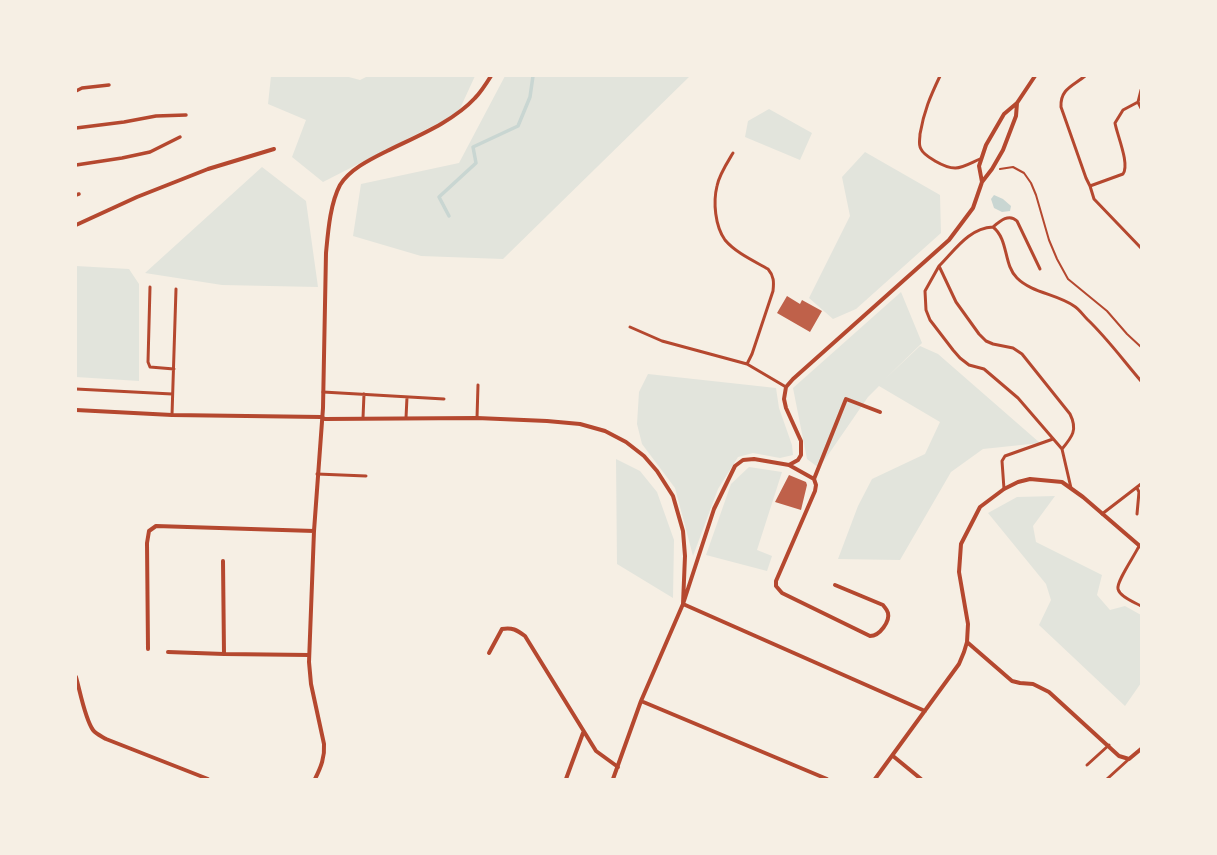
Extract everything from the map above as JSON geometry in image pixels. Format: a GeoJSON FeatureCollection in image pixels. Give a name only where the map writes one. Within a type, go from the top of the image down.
{"type":"FeatureCollection","features":[{"type":"Feature","properties":{"kind":"street"},"geometry":{"type":"LineString","coordinates":[[315,779],[320,769],[324,752],[324,744],[311,684],[309,655],[317,474],[323,392],[326,253],[336,194],[341,184],[355,170],[458,114],[476,98],[491,76]]}},
{"type":"Feature","properties":{"kind":"street"},"geometry":{"type":"LineString","coordinates":[[982,182],[979,166],[980,159],[986,145],[1004,114],[1017,103],[1034,76]]}},
{"type":"Feature","properties":{"kind":"street"},"geometry":{"type":"LineString","coordinates":[[76,91],[82,88],[109,85]]}},
{"type":"Feature","properties":{"kind":"street"},"geometry":{"type":"LineString","coordinates":[[789,465],[798,460],[801,455],[802,448],[801,441],[785,403],[784,395],[786,387],[793,379],[949,240],[973,208],[982,182],[992,169],[1003,150],[1016,116],[1017,103]]}},
{"type":"Feature","properties":{"kind":"street"},"geometry":{"type":"LineString","coordinates":[[76,128],[156,116],[186,115]]}},
{"type":"Feature","properties":{"kind":"street"},"geometry":{"type":"LineString","coordinates":[[76,165],[150,152],[180,137]]}},
{"type":"Feature","properties":{"kind":"street"},"geometry":{"type":"LineString","coordinates":[[76,225],[137,197],[208,169],[274,149]]}},
{"type":"Feature","properties":{"kind":"street"},"geometry":{"type":"LineString","coordinates":[[835,585],[886,608],[888,611],[888,616],[880,633],[870,636],[782,593],[776,586],[776,581],[815,491],[814,479],[846,399],[880,412]]}},
{"type":"Feature","properties":{"kind":"street"},"geometry":{"type":"LineString","coordinates":[[76,410],[172,415],[321,417],[325,419],[477,418],[547,421],[586,426],[605,432],[626,442],[644,456],[657,471],[673,496],[683,531],[685,556],[683,604]]}},
{"type":"Feature","properties":{"kind":"street"},"geometry":{"type":"LineString","coordinates":[[613,779],[641,701],[683,604],[714,509],[735,466],[743,460],[754,459],[789,465],[814,479]]}},
{"type":"Feature","properties":{"kind":"street"},"geometry":{"type":"LineString","coordinates":[[875,779],[959,664],[964,652],[967,642],[968,624],[959,572],[961,544],[980,507],[1004,489],[1018,482],[1030,479],[1062,482],[1140,547]]}},
{"type":"Feature","properties":{"kind":"street"},"geometry":{"type":"LineString","coordinates":[[148,649],[147,543],[149,531],[156,526],[314,531]]}},
{"type":"Feature","properties":{"kind":"street"},"geometry":{"type":"LineString","coordinates":[[223,560],[224,654]]}},
{"type":"Feature","properties":{"kind":"street"},"geometry":{"type":"LineString","coordinates":[[683,604],[925,711]]}},
{"type":"Feature","properties":{"kind":"street"},"geometry":{"type":"LineString","coordinates":[[489,653],[502,629],[508,628],[517,630],[525,636],[583,733],[596,751],[618,767]]}},
{"type":"Feature","properties":{"kind":"street"},"geometry":{"type":"LineString","coordinates":[[967,642],[1012,681],[1033,684],[1050,692],[1109,745],[1119,756],[1129,759],[1141,749]]}},
{"type":"Feature","properties":{"kind":"street"},"geometry":{"type":"LineString","coordinates":[[168,652],[309,655]]}},
{"type":"Feature","properties":{"kind":"street"},"geometry":{"type":"LineString","coordinates":[[76,677],[92,729],[97,734],[106,739],[208,779]]}},
{"type":"Feature","properties":{"kind":"street"},"geometry":{"type":"LineString","coordinates":[[641,701],[826,779]]}},
{"type":"Feature","properties":{"kind":"street"},"geometry":{"type":"LineString","coordinates":[[566,779],[583,733]]}},
{"type":"Feature","properties":{"kind":"street"},"geometry":{"type":"LineString","coordinates":[[893,756],[921,779]]}},
{"type":"Feature","properties":{"kind":"lane"},"geometry":{"type":"LineString","coordinates":[[940,76],[928,101],[922,121],[919,145],[921,151],[946,167],[954,169],[980,159]]}},
{"type":"Feature","properties":{"kind":"lane"},"geometry":{"type":"LineString","coordinates":[[1085,76],[1065,90],[1061,101],[1061,107],[1094,199],[1141,248]]}},
{"type":"Feature","properties":{"kind":"lane"},"geometry":{"type":"LineString","coordinates":[[1141,90],[1138,102],[1141,108]]}},
{"type":"Feature","properties":{"kind":"lane"},"geometry":{"type":"LineString","coordinates":[[1090,186],[1123,174],[1125,170],[1125,160],[1114,123],[1122,110],[1138,102]]}},
{"type":"Feature","properties":{"kind":"lane"},"geometry":{"type":"LineString","coordinates":[[733,153],[717,186],[715,207],[721,233],[733,248],[768,269],[772,273],[774,280],[773,291],[752,354],[747,364]]}},
{"type":"Feature","properties":{"kind":"lane"},"geometry":{"type":"LineString","coordinates":[[1040,269],[1017,221],[1015,219],[1004,219],[993,226],[984,227],[970,234],[939,266],[925,291],[926,310],[930,320],[952,350],[969,365],[989,372],[1018,398],[1054,439],[1062,449],[1071,488]]}},
{"type":"Feature","properties":{"kind":"lane"},"geometry":{"type":"LineString","coordinates":[[993,226],[999,232],[1003,240],[1011,269],[1017,278],[1035,289],[1075,306],[1094,325],[1141,381]]}},
{"type":"Feature","properties":{"kind":"lane"},"geometry":{"type":"LineString","coordinates":[[939,266],[956,302],[979,334],[986,341],[1013,348],[1022,354],[1070,414],[1073,420],[1072,436],[1062,449]]}},
{"type":"Feature","properties":{"kind":"lane"},"geometry":{"type":"LineString","coordinates":[[150,287],[148,362],[150,367],[174,369]]}},
{"type":"Feature","properties":{"kind":"lane"},"geometry":{"type":"LineString","coordinates":[[172,415],[176,289]]}},
{"type":"Feature","properties":{"kind":"lane"},"geometry":{"type":"LineString","coordinates":[[630,327],[662,340],[747,364],[786,387]]}},
{"type":"Feature","properties":{"kind":"lane"},"geometry":{"type":"LineString","coordinates":[[477,418],[478,385]]}},
{"type":"Feature","properties":{"kind":"lane"},"geometry":{"type":"LineString","coordinates":[[76,389],[172,394]]}},
{"type":"Feature","properties":{"kind":"lane"},"geometry":{"type":"LineString","coordinates":[[323,392],[444,399]]}},
{"type":"Feature","properties":{"kind":"lane"},"geometry":{"type":"LineString","coordinates":[[363,418],[364,394]]}},
{"type":"Feature","properties":{"kind":"lane"},"geometry":{"type":"LineString","coordinates":[[406,418],[407,397]]}},
{"type":"Feature","properties":{"kind":"lane"},"geometry":{"type":"LineString","coordinates":[[1004,489],[1002,462],[1005,456],[1054,439]]}},
{"type":"Feature","properties":{"kind":"lane"},"geometry":{"type":"LineString","coordinates":[[317,474],[366,476]]}},
{"type":"Feature","properties":{"kind":"lane"},"geometry":{"type":"LineString","coordinates":[[1102,514],[1141,484]]}},
{"type":"Feature","properties":{"kind":"lane"},"geometry":{"type":"LineString","coordinates":[[1136,488],[1139,492],[1137,514]]}},
{"type":"Feature","properties":{"kind":"lane"},"geometry":{"type":"LineString","coordinates":[[1140,547],[1119,580],[1118,589],[1122,596],[1141,606]]}},
{"type":"Feature","properties":{"kind":"lane"},"geometry":{"type":"LineString","coordinates":[[1087,765],[1109,745]]}},
{"type":"Feature","properties":{"kind":"lane"},"geometry":{"type":"LineString","coordinates":[[1107,779],[1129,759]]}},
{"type":"Feature","properties":{"kind":"path"},"geometry":{"type":"LineString","coordinates":[[995,170],[1013,167],[1024,173],[1031,183],[1036,195],[1049,240],[1068,279],[1107,311],[1127,334],[1141,347]]}},
{"type":"Feature","properties":{"kind":"shaded area"},"geometry":{"type":"Polygon","coordinates":[[[271,76],[345,76],[360,80],[368,76],[475,76],[458,113],[323,182],[292,157],[306,120],[268,104],[271,76]]]}},
{"type":"Feature","properties":{"kind":"shaded area"},"geometry":{"type":"Polygon","coordinates":[[[505,76],[690,76],[503,259],[421,256],[353,236],[361,184],[459,163],[505,76]]]}},
{"type":"Feature","properties":{"kind":"shaded area"},"geometry":{"type":"Polygon","coordinates":[[[769,109],[812,133],[800,160],[745,137],[748,121],[769,109]]]}},
{"type":"Feature","properties":{"kind":"shaded area"},"geometry":{"type":"Polygon","coordinates":[[[865,152],[940,195],[941,233],[856,309],[833,319],[809,298],[850,216],[842,177],[865,152]]]}},
{"type":"Feature","properties":{"kind":"shaded area"},"geometry":{"type":"Polygon","coordinates":[[[262,167],[306,201],[318,287],[222,285],[145,273],[262,167]]]}},
{"type":"Feature","properties":{"kind":"shaded area"},"geometry":{"type":"Polygon","coordinates":[[[994,195],[1003,199],[1011,206],[1010,211],[1002,212],[994,208],[991,199],[994,195]]]}},
{"type":"Feature","properties":{"kind":"shaded area"},"geometry":{"type":"Polygon","coordinates":[[[76,266],[129,269],[139,284],[139,381],[76,377],[76,266]]]}},
{"type":"Feature","properties":{"kind":"shaded area"},"geometry":{"type":"Polygon","coordinates":[[[901,292],[922,343],[885,379],[920,346],[938,354],[1040,443],[983,449],[951,472],[900,560],[838,559],[858,506],[872,479],[925,454],[940,422],[879,386],[868,397],[819,468],[807,459],[793,388],[901,292]]]}},
{"type":"Feature","properties":{"kind":"shaded area"},"geometry":{"type":"Polygon","coordinates":[[[648,374],[776,388],[779,408],[792,445],[793,455],[780,458],[753,453],[738,457],[718,489],[693,556],[675,488],[642,444],[637,424],[639,392],[648,374]]]}},
{"type":"Feature","properties":{"kind":"shaded area"},"geometry":{"type":"Polygon","coordinates":[[[616,459],[640,471],[657,492],[674,540],[673,598],[617,564],[616,459]]]}},
{"type":"Feature","properties":{"kind":"shaded area"},"geometry":{"type":"Polygon","coordinates":[[[749,467],[782,472],[757,550],[772,556],[767,571],[706,555],[731,484],[749,467]]]}},
{"type":"Feature","properties":{"kind":"shaded area"},"geometry":{"type":"Polygon","coordinates":[[[1055,496],[1033,526],[1036,542],[1102,575],[1097,595],[1110,610],[1125,606],[1141,615],[1141,683],[1125,706],[1039,625],[1051,600],[1046,584],[988,513],[1017,497],[1055,496]]]}},
{"type":"Feature","properties":{"kind":"building"},"geometry":{"type":"Polygon","coordinates":[[[787,296],[800,304],[802,300],[822,311],[810,332],[777,313],[787,296]]]}},
{"type":"Feature","properties":{"kind":"building"},"geometry":{"type":"Polygon","coordinates":[[[789,475],[806,482],[807,485],[801,510],[775,502],[789,475]]]}},
{"type":"Feature","properties":{"kind":"waterway"},"geometry":{"type":"LineString","coordinates":[[449,216],[439,197],[476,163],[473,147],[518,126],[530,97],[533,76]]}}]}
